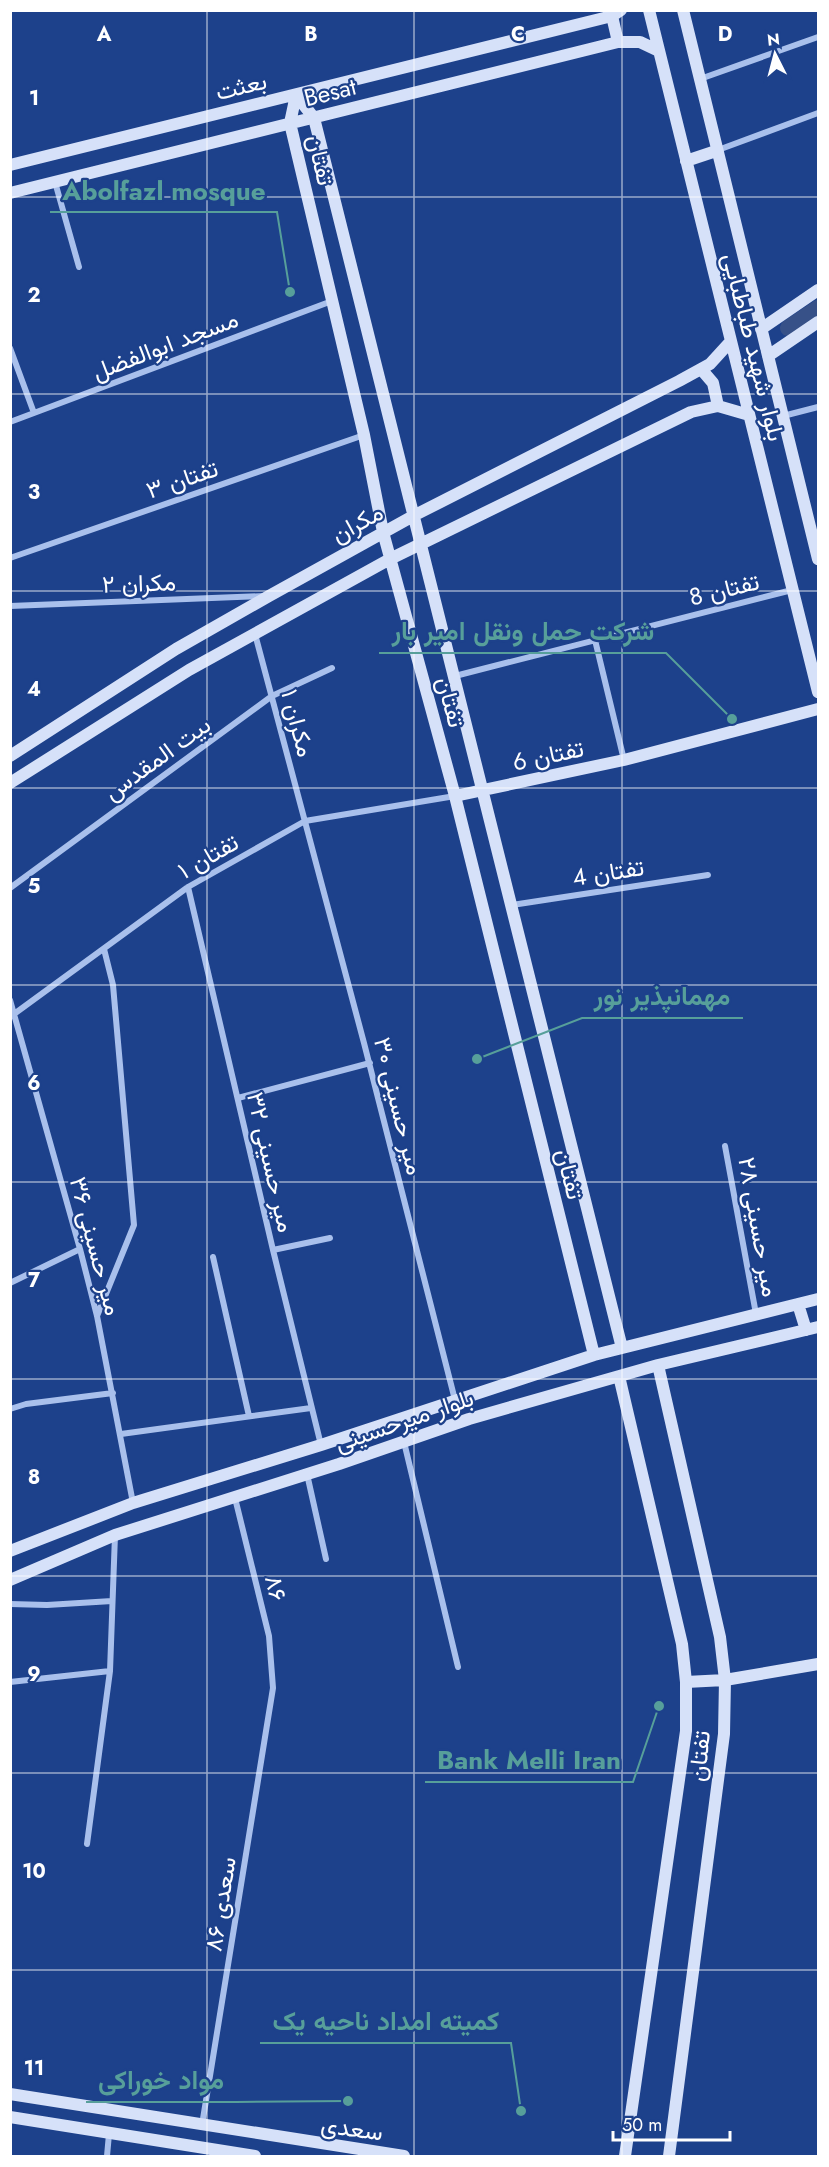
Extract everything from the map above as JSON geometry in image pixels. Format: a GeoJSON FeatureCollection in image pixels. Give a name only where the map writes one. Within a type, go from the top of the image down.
{"type":"FeatureCollection","features":[{"type":"Feature","properties":{"kind":"street","name":"بلوار شهید طباطبایی"},"geometry":{"type":"LineString","coordinates":[[649,10],[819,692]]}},
{"type":"Feature","properties":{"kind":"street","name":"بلوار شهید طباطبایی"},"geometry":{"type":"LineString","coordinates":[[683,10],[716,151],[819,559]]}},
{"type":"Feature","properties":{"kind":"street"},"geometry":{"type":"LineString","coordinates":[[616,13],[618,42]]}},
{"type":"Feature","properties":{"kind":"street","name":"بعثت"},"geometry":{"type":"LineString","coordinates":[[10,165],[616,13]]}},
{"type":"Feature","properties":{"kind":"street"},"geometry":{"type":"LineString","coordinates":[[699,80],[819,37]]}},
{"type":"Feature","properties":{"kind":"street","name":"Besat"},"geometry":{"type":"LineString","coordinates":[[10,193],[618,42],[640,42],[659,51]]}},
{"type":"Feature","properties":{"kind":"street","name":"تفتان"},"geometry":{"type":"LineString","coordinates":[[296,94],[314,118],[622,1347]]}},
{"type":"Feature","properties":{"kind":"street","name":"تفتان"},"geometry":{"type":"LineString","coordinates":[[296,94],[290,123],[364,435],[383,532],[455,796],[594,1355]]}},
{"type":"Feature","properties":{"kind":"street"},"geometry":{"type":"LineString","coordinates":[[686,161],[819,113]]}},
{"type":"Feature","properties":{"kind":"street"},"geometry":{"type":"LineString","coordinates":[[55,182],[80,267]]}},
{"type":"Feature","properties":{"kind":"street"},"geometry":{"type":"LineString","coordinates":[[761,328],[819,290]]}},
{"type":"Feature","properties":{"kind":"street","name":"مسجد ابوالفضل"},"geometry":{"type":"LineString","coordinates":[[10,422],[333,301]]}},
{"type":"Feature","properties":{"kind":"street"},"geometry":{"type":"LineString","coordinates":[[768,356],[819,322]]}},
{"type":"Feature","properties":{"kind":"street","name":"مکران"},"geometry":{"type":"LineString","coordinates":[[10,756],[176,649],[383,532],[701,369],[710,364],[731,341]]}},
{"type":"Feature","properties":{"kind":"street"},"geometry":{"type":"LineString","coordinates":[[10,348],[34,413]]}},
{"type":"Feature","properties":{"kind":"street"},"geometry":{"type":"LineString","coordinates":[[701,369],[713,383],[718,406]]}},
{"type":"Feature","properties":{"kind":"street","name":"مکران"},"geometry":{"type":"LineString","coordinates":[[12,782],[189,670],[420,542],[691,412],[718,406],[749,415]]}},
{"type":"Feature","properties":{"kind":"street"},"geometry":{"type":"LineString","coordinates":[[783,416],[819,407]]}},
{"type":"Feature","properties":{"kind":"street","name":"تفتان ۳"},"geometry":{"type":"LineString","coordinates":[[10,558],[364,435]]}},
{"type":"Feature","properties":{"kind":"street","name":"تفتان 8"},"geometry":{"type":"LineString","coordinates":[[454,676],[793,590]]}},
{"type":"Feature","properties":{"kind":"street","name":"مکران ۲"},"geometry":{"type":"LineString","coordinates":[[10,606],[269,596]]}},
{"type":"Feature","properties":{"kind":"street","name":"مکران ۱"},"geometry":{"type":"LineString","coordinates":[[255,634],[305,821]]}},
{"type":"Feature","properties":{"kind":"street"},"geometry":{"type":"LineString","coordinates":[[595,640],[624,760]]}},
{"type":"Feature","properties":{"kind":"street","name":"بیت المقدس"},"geometry":{"type":"LineString","coordinates":[[10,888],[272,696],[332,668]]}},
{"type":"Feature","properties":{"kind":"street","name":"تفتان 6"},"geometry":{"type":"LineString","coordinates":[[455,796],[624,760],[819,709]]}},
{"type":"Feature","properties":{"kind":"street","name":"تفتان ۱"},"geometry":{"type":"LineString","coordinates":[[12,1016],[188,887],[305,821],[455,796]]}},
{"type":"Feature","properties":{"kind":"street","name":"میر حسینی ۳۰"},"geometry":{"type":"LineString","coordinates":[[305,821],[370,1063],[455,1400]]}},
{"type":"Feature","properties":{"kind":"street","name":"تفتان 4"},"geometry":{"type":"LineString","coordinates":[[512,905],[708,875]]}},
{"type":"Feature","properties":{"kind":"street","name":"میر حسینی ۳۲"},"geometry":{"type":"LineString","coordinates":[[188,887],[321,1445]]}},
{"type":"Feature","properties":{"kind":"street"},"geometry":{"type":"LineString","coordinates":[[97,1316],[134,1225],[114,985],[104,949]]}},
{"type":"Feature","properties":{"kind":"street","name":"میر حسینی ۳۶"},"geometry":{"type":"LineString","coordinates":[[10,1000],[12,1016],[80,1249],[97,1316],[133,1503]]}},
{"type":"Feature","properties":{"kind":"street"},"geometry":{"type":"LineString","coordinates":[[238,1098],[370,1063]]}},
{"type":"Feature","properties":{"kind":"street","name":"میر حسینی ۲۸"},"geometry":{"type":"LineString","coordinates":[[725,1146],[756,1315]]}},
{"type":"Feature","properties":{"kind":"street"},"geometry":{"type":"LineString","coordinates":[[273,1250],[330,1238]]}},
{"type":"Feature","properties":{"kind":"street"},"geometry":{"type":"LineString","coordinates":[[10,1283],[80,1249]]}},
{"type":"Feature","properties":{"kind":"street"},"geometry":{"type":"LineString","coordinates":[[213,1257],[249,1416]]}},
{"type":"Feature","properties":{"kind":"street","name":"بلوار میرحسینی"},"geometry":{"type":"LineString","coordinates":[[10,1551],[133,1503],[321,1445],[594,1355],[819,1299]]}},
{"type":"Feature","properties":{"kind":"street"},"geometry":{"type":"LineString","coordinates":[[798,1304],[806,1330]]}},
{"type":"Feature","properties":{"kind":"street","name":"بلوار میرحسینی"},"geometry":{"type":"LineString","coordinates":[[10,1580],[115,1535],[235,1498],[470,1419],[658,1365],[819,1327]]}},
{"type":"Feature","properties":{"kind":"street","name":"تفتان"},"geometry":{"type":"LineString","coordinates":[[658,1365],[720,1636],[725,1680],[724,1734],[669,2157]]}},
{"type":"Feature","properties":{"kind":"street","name":"تفتان"},"geometry":{"type":"LineString","coordinates":[[619,1376],[682,1644],[686,1682],[686,1731],[625,2157]]}},
{"type":"Feature","properties":{"kind":"street"},"geometry":{"type":"LineString","coordinates":[[10,1409],[26,1404],[113,1393]]}},
{"type":"Feature","properties":{"kind":"street"},"geometry":{"type":"LineString","coordinates":[[121,1434],[311,1408]]}},
{"type":"Feature","properties":{"kind":"street"},"geometry":{"type":"LineString","coordinates":[[404,1442],[458,1667]]}},
{"type":"Feature","properties":{"kind":"street"},"geometry":{"type":"LineString","coordinates":[[307,1474],[326,1559]]}},
{"type":"Feature","properties":{"kind":"street","name":"۸۶"},"geometry":{"type":"LineString","coordinates":[[235,1498],[269,1636],[273,1688]]}},
{"type":"Feature","properties":{"kind":"street"},"geometry":{"type":"LineString","coordinates":[[87,1844],[110,1671],[115,1535]]}},
{"type":"Feature","properties":{"kind":"street"},"geometry":{"type":"LineString","coordinates":[[10,1604],[47,1605],[112,1601]]}},
{"type":"Feature","properties":{"kind":"street"},"geometry":{"type":"LineString","coordinates":[[686,1682],[725,1680],[819,1664]]}},
{"type":"Feature","properties":{"kind":"street"},"geometry":{"type":"LineString","coordinates":[[10,1682],[110,1671]]}},
{"type":"Feature","properties":{"kind":"street","name":"سعدی ۸۶"},"geometry":{"type":"LineString","coordinates":[[202,2125],[273,1688]]}},
{"type":"Feature","properties":{"kind":"street","name":"سعدی"},"geometry":{"type":"LineString","coordinates":[[10,2094],[404,2157]]}},
{"type":"Feature","properties":{"kind":"street"},"geometry":{"type":"LineString","coordinates":[[10,2117],[255,2157]]}},
{"type":"Feature","properties":{"kind":"street"},"geometry":{"type":"LineString","coordinates":[[107,2157],[109,2134]]}},
{"type":"Feature","properties":{"kind":"waterway"},"geometry":{"type":"LineString","coordinates":[[788,328],[818,308]]}},
{"type":"Feature","properties":{"kind":"place","name":"Abolfazl mosque"},"geometry":{"type":"Point","coordinates":[290,292]}},
{"type":"Feature","properties":{"kind":"place","name":"شرکت حمل ونقل امیر بار"},"geometry":{"type":"Point","coordinates":[732,719]}},
{"type":"Feature","properties":{"kind":"place","name":"مهمانپذیر نور"},"geometry":{"type":"Point","coordinates":[477,1059]}},
{"type":"Feature","properties":{"kind":"place","name":"Bank Melli Iran"},"geometry":{"type":"Point","coordinates":[659,1706]}},
{"type":"Feature","properties":{"kind":"place","name":"مواد خوراکی"},"geometry":{"type":"Point","coordinates":[348,2101]}},
{"type":"Feature","properties":{"kind":"place","name":"کمیته امداد ناحیه یک"},"geometry":{"type":"Point","coordinates":[521,2111]}}]}
